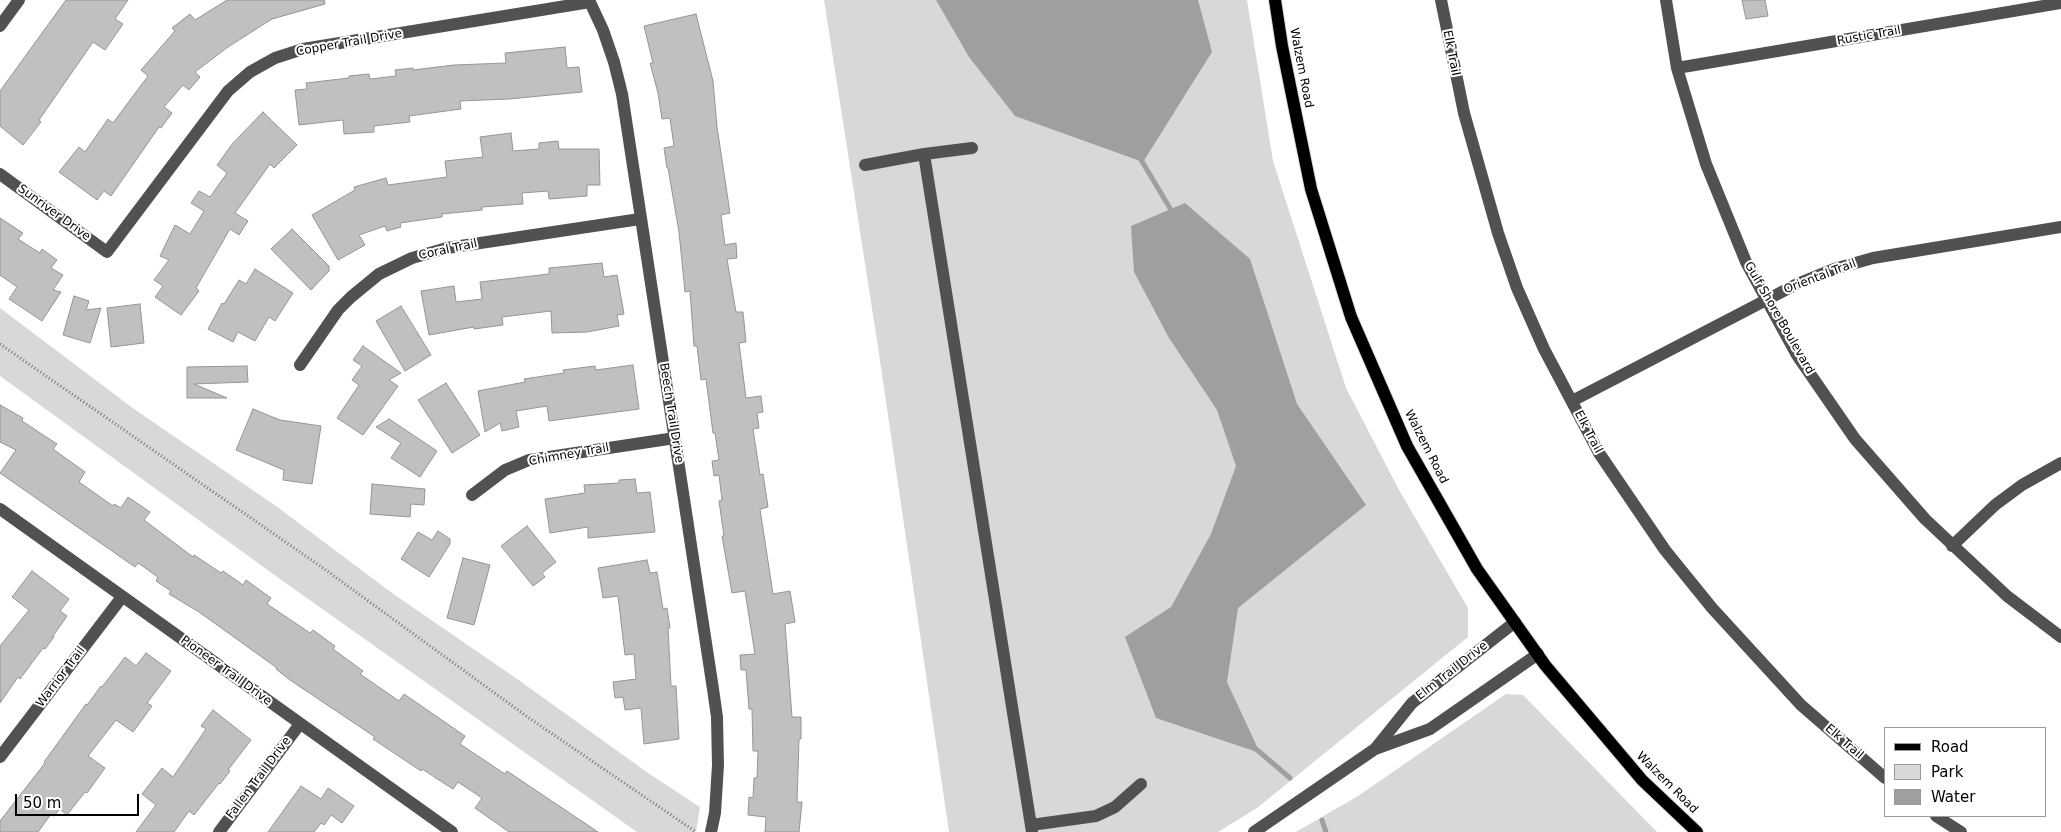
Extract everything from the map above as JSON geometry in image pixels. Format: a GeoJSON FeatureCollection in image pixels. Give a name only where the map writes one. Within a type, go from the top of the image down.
{"type":"FeatureCollection","features":[{"type":"Feature","properties":{"kind":"main road","name":"Walzem Road"},"geometry":{"type":"LineString","coordinates":[[1275,0],[1282,46],[1311,189],[1351,317],[1407,446],[1477,569],[1545,665],[1642,780],[1697,832]]}},
{"type":"Feature","properties":{"kind":"street"},"geometry":{"type":"LineString","coordinates":[[0,26],[19,0]]}},
{"type":"Feature","properties":{"kind":"street","name":"Elk Trail"},"geometry":{"type":"LineString","coordinates":[[1441,0],[1464,113],[1498,233],[1518,288],[1544,348],[1599,454],[1633,507],[1712,608],[1801,705],[1884,777]]}},
{"type":"Feature","properties":{"kind":"street","name":"Gulf Shore Boulevard"},"geometry":{"type":"LineString","coordinates":[[1666,0],[1677,68],[1706,164],[1746,262],[1797,355],[1855,439],[1890,480],[1952,546],[2007,596],[2061,637]]}},
{"type":"Feature","properties":{"kind":"street","name":"Beech Trail Drive"},"geometry":{"type":"LineString","coordinates":[[590,1],[603,30],[622,94],[717,717],[718,765],[715,813],[711,832]]}},
{"type":"Feature","properties":{"kind":"street","name":"Copper Trail Drive"},"geometry":{"type":"LineString","coordinates":[[107,252],[228,91],[250,72],[275,58],[303,49],[590,1]]}},
{"type":"Feature","properties":{"kind":"street","name":"Rustic Trail"},"geometry":{"type":"LineString","coordinates":[[1677,68],[2061,4]]}},
{"type":"Feature","properties":{"kind":"street"},"geometry":{"type":"LineString","coordinates":[[865,165],[924,154],[972,148]]}},
{"type":"Feature","properties":{"kind":"street"},"geometry":{"type":"LineString","coordinates":[[924,154],[1031,828],[1096,816],[1115,807],[1141,784]]}},
{"type":"Feature","properties":{"kind":"street","name":"Sunriver Drive"},"geometry":{"type":"LineString","coordinates":[[0,174],[107,252]]}},
{"type":"Feature","properties":{"kind":"street","name":"Coral Trail"},"geometry":{"type":"LineString","coordinates":[[300,365],[338,310],[351,297],[379,274],[412,258],[447,248],[640,219]]}},
{"type":"Feature","properties":{"kind":"street","name":"Oriental Trail"},"geometry":{"type":"LineString","coordinates":[[1572,401],[1767,299],[1834,269],[1872,258],[2061,227]]}},
{"type":"Feature","properties":{"kind":"street","name":"Chimney Trail"},"geometry":{"type":"LineString","coordinates":[[472,495],[505,470],[529,460],[675,438]]}},
{"type":"Feature","properties":{"kind":"street"},"geometry":{"type":"LineString","coordinates":[[1952,546],[2001,500],[2022,485],[2061,463]]}},
{"type":"Feature","properties":{"kind":"street","name":"Pioneer Trail Drive"},"geometry":{"type":"LineString","coordinates":[[0,509],[452,832]]}},
{"type":"Feature","properties":{"kind":"street","name":"Warrior Trail"},"geometry":{"type":"LineString","coordinates":[[0,757],[122,597]]}},
{"type":"Feature","properties":{"kind":"street","name":"Elm Trail Drive"},"geometry":{"type":"LineString","coordinates":[[1375,749],[1412,703],[1515,622]]}},
{"type":"Feature","properties":{"kind":"street","name":"Elm Trail Drive"},"geometry":{"type":"LineString","coordinates":[[1254,832],[1375,749],[1430,729],[1538,654]]}},
{"type":"Feature","properties":{"kind":"street","name":"Fallen Trail Drive"},"geometry":{"type":"LineString","coordinates":[[218,832],[300,724]]}},
{"type":"Feature","properties":{"kind":"street"},"geometry":{"type":"LineString","coordinates":[[1938,817],[1961,832]]}},
{"type":"Feature","properties":{"kind":"path"},"geometry":{"type":"LineString","coordinates":[[0,344],[322,568],[529,718],[696,832]]}},
{"type":"Feature","properties":{"kind":"green space"},"geometry":{"type":"Polygon","coordinates":[[[824,0],[1247,0],[1273,161],[1346,388],[1399,490],[1468,608],[1468,637],[1257,808],[1218,832],[949,832],[878,347],[824,0]]]}},
{"type":"Feature","properties":{"kind":"green space"},"geometry":{"type":"Polygon","coordinates":[[[0,308],[134,409],[276,506],[392,593],[520,681],[648,773],[700,807],[696,832],[637,832],[280,579],[0,376],[0,308]]]}},
{"type":"Feature","properties":{"kind":"green space"},"geometry":{"type":"Polygon","coordinates":[[[1506,694],[1523,695],[1657,832],[1296,832],[1358,796],[1506,694]]]}},
{"type":"Feature","properties":{"kind":"water"},"geometry":{"type":"Polygon","coordinates":[[[936,0],[1198,0],[1212,52],[1143,162],[1015,116],[969,57],[936,0]]]}},
{"type":"Feature","properties":{"kind":"water"},"geometry":{"type":"Polygon","coordinates":[[[1185,203],[1250,259],[1297,404],[1366,505],[1238,608],[1227,682],[1260,753],[1156,718],[1125,637],[1171,607],[1211,534],[1236,466],[1217,410],[1169,338],[1134,272],[1131,226],[1185,203]]]}},
{"type":"Feature","properties":{"kind":"building"},"geometry":{"type":"Polygon","coordinates":[[[66,0],[128,0],[115,19],[123,24],[105,50],[93,42],[39,120],[41,122],[23,145],[0,126],[0,91],[66,0]]]}},
{"type":"Feature","properties":{"kind":"building"},"geometry":{"type":"Polygon","coordinates":[[[227,0],[324,0],[325,4],[272,19],[228,47],[195,72],[200,77],[189,90],[183,85],[164,107],[172,113],[161,128],[159,127],[111,196],[104,191],[97,200],[59,172],[79,147],[85,152],[108,119],[113,123],[148,76],[141,70],[175,31],[172,28],[190,14],[195,20],[227,0]]]}},
{"type":"Feature","properties":{"kind":"building"},"geometry":{"type":"Polygon","coordinates":[[[1742,0],[1765,0],[1768,16],[1746,19],[1742,0]]]}},
{"type":"Feature","properties":{"kind":"building"},"geometry":{"type":"Polygon","coordinates":[[[696,14],[713,81],[717,127],[730,213],[721,215],[725,245],[736,243],[737,258],[727,259],[736,312],[743,312],[746,342],[739,343],[746,398],[761,396],[763,412],[757,413],[759,428],[753,429],[760,475],[763,474],[768,507],[760,509],[773,594],[790,591],[795,622],[785,624],[792,717],[801,717],[797,802],[802,802],[799,832],[765,832],[766,817],[748,815],[749,797],[753,798],[754,778],[757,778],[758,751],[753,751],[752,709],[749,709],[746,670],[741,670],[740,655],[755,654],[745,591],[732,593],[722,536],[724,536],[719,501],[722,500],[719,475],[714,476],[712,461],[719,460],[715,433],[713,433],[706,379],[701,380],[697,346],[694,346],[690,291],[685,292],[679,232],[664,148],[674,146],[670,118],[662,119],[658,93],[650,63],[653,63],[644,26],[696,14]]]}},
{"type":"Feature","properties":{"kind":"building"},"geometry":{"type":"Polygon","coordinates":[[[565,47],[567,68],[579,67],[582,92],[509,99],[460,101],[461,109],[409,116],[410,122],[374,126],[374,132],[344,134],[343,120],[299,125],[295,90],[307,89],[306,83],[369,74],[370,79],[396,76],[395,70],[413,68],[413,70],[454,65],[506,63],[505,53],[565,47]]]}},
{"type":"Feature","properties":{"kind":"building"},"geometry":{"type":"Polygon","coordinates":[[[263,112],[297,145],[274,168],[270,164],[235,213],[248,221],[239,235],[230,229],[196,288],[199,291],[181,315],[155,297],[163,286],[154,280],[169,260],[160,256],[175,225],[190,234],[204,211],[191,203],[199,191],[210,197],[227,173],[217,165],[233,143],[263,112]]]}},
{"type":"Feature","properties":{"kind":"building"},"geometry":{"type":"Polygon","coordinates":[[[511,133],[513,151],[539,149],[539,143],[558,141],[559,149],[599,149],[600,185],[587,185],[587,196],[549,199],[548,191],[522,193],[523,204],[482,207],[482,210],[442,214],[442,217],[400,223],[401,227],[387,231],[385,226],[359,235],[365,245],[338,260],[312,215],[355,190],[354,187],[386,178],[388,185],[447,177],[445,161],[483,157],[480,137],[511,133]]]}},
{"type":"Feature","properties":{"kind":"building"},"geometry":{"type":"Polygon","coordinates":[[[0,218],[23,233],[18,239],[40,253],[42,249],[57,260],[51,268],[63,275],[53,290],[61,292],[42,321],[9,299],[17,287],[0,275],[0,218]]]}},
{"type":"Feature","properties":{"kind":"building"},"geometry":{"type":"Polygon","coordinates":[[[292,229],[329,266],[329,271],[311,290],[271,249],[292,229]]]}},
{"type":"Feature","properties":{"kind":"building"},"geometry":{"type":"Polygon","coordinates":[[[602,263],[604,277],[617,275],[624,314],[617,315],[619,326],[587,332],[552,333],[551,311],[502,317],[503,325],[474,329],[474,327],[429,335],[421,291],[454,286],[456,302],[482,299],[480,282],[549,274],[549,268],[602,263]]]}},
{"type":"Feature","properties":{"kind":"building"},"geometry":{"type":"Polygon","coordinates":[[[255,269],[293,293],[275,321],[269,317],[255,341],[238,332],[233,342],[208,329],[222,303],[224,304],[239,280],[246,284],[255,269]]]}},
{"type":"Feature","properties":{"kind":"building"},"geometry":{"type":"Polygon","coordinates":[[[74,296],[89,301],[86,310],[101,308],[90,343],[63,335],[74,296]]]}},
{"type":"Feature","properties":{"kind":"building"},"geometry":{"type":"Polygon","coordinates":[[[140,304],[144,343],[111,347],[107,308],[140,304]]]}},
{"type":"Feature","properties":{"kind":"building"},"geometry":{"type":"Polygon","coordinates":[[[401,306],[431,355],[405,371],[376,321],[401,306]]]}},
{"type":"Feature","properties":{"kind":"building"},"geometry":{"type":"Polygon","coordinates":[[[363,346],[401,373],[389,380],[398,386],[363,435],[337,418],[359,385],[352,380],[362,366],[353,360],[363,346]]]}},
{"type":"Feature","properties":{"kind":"building"},"geometry":{"type":"Polygon","coordinates":[[[633,365],[639,409],[549,421],[547,406],[516,411],[519,427],[502,431],[500,423],[485,432],[478,391],[525,382],[524,379],[564,373],[563,370],[595,366],[596,370],[633,365]]]}},
{"type":"Feature","properties":{"kind":"building"},"geometry":{"type":"Polygon","coordinates":[[[247,366],[248,382],[194,384],[227,398],[187,398],[187,367],[247,366]]]}},
{"type":"Feature","properties":{"kind":"building"},"geometry":{"type":"Polygon","coordinates":[[[446,383],[480,435],[452,453],[418,400],[446,383]]]}},
{"type":"Feature","properties":{"kind":"building"},"geometry":{"type":"Polygon","coordinates":[[[0,405],[23,418],[22,421],[57,444],[53,449],[85,472],[79,482],[113,506],[114,504],[121,508],[128,497],[150,512],[144,520],[193,557],[194,555],[221,573],[223,571],[243,585],[246,580],[271,598],[267,604],[310,633],[313,630],[335,646],[333,649],[363,671],[360,674],[399,701],[404,694],[465,736],[460,744],[505,774],[507,771],[598,832],[509,832],[475,808],[482,798],[458,782],[453,789],[422,769],[421,771],[373,739],[375,737],[290,680],[277,668],[199,612],[169,594],[171,591],[156,581],[158,577],[138,563],[135,567],[0,473],[16,450],[0,442],[0,405]]]}},
{"type":"Feature","properties":{"kind":"building"},"geometry":{"type":"Polygon","coordinates":[[[253,409],[280,420],[321,426],[312,484],[283,480],[284,470],[236,450],[253,409]]]}},
{"type":"Feature","properties":{"kind":"building"},"geometry":{"type":"Polygon","coordinates":[[[389,419],[437,451],[420,477],[391,458],[401,443],[376,427],[389,419]]]}},
{"type":"Feature","properties":{"kind":"building"},"geometry":{"type":"Polygon","coordinates":[[[635,479],[637,493],[650,492],[655,532],[588,538],[588,527],[550,533],[545,499],[585,493],[584,485],[619,483],[619,480],[635,479]]]}},
{"type":"Feature","properties":{"kind":"building"},"geometry":{"type":"Polygon","coordinates":[[[372,484],[425,489],[424,505],[411,504],[410,517],[370,514],[372,484]]]}},
{"type":"Feature","properties":{"kind":"building"},"geometry":{"type":"Polygon","coordinates":[[[527,526],[556,562],[542,573],[545,577],[533,586],[501,546],[527,526]]]}},
{"type":"Feature","properties":{"kind":"building"},"geometry":{"type":"Polygon","coordinates":[[[438,531],[450,539],[450,544],[429,577],[401,559],[418,532],[432,540],[438,531]]]}},
{"type":"Feature","properties":{"kind":"building"},"geometry":{"type":"Polygon","coordinates":[[[463,558],[490,565],[474,625],[447,618],[463,558]]]}},
{"type":"Feature","properties":{"kind":"building"},"geometry":{"type":"Polygon","coordinates":[[[647,560],[650,573],[657,572],[663,609],[667,608],[670,628],[668,628],[671,686],[676,686],[679,739],[644,744],[641,708],[625,710],[623,697],[615,698],[613,682],[636,679],[634,654],[625,655],[618,596],[603,598],[598,568],[647,560]]]}},
{"type":"Feature","properties":{"kind":"building"},"geometry":{"type":"Polygon","coordinates":[[[32,571],[69,599],[60,611],[67,616],[45,649],[43,648],[20,679],[18,677],[0,703],[0,646],[29,610],[12,597],[32,571]]]}},
{"type":"Feature","properties":{"kind":"building"},"geometry":{"type":"Polygon","coordinates":[[[146,653],[171,671],[147,703],[152,706],[133,732],[116,720],[88,756],[105,768],[87,793],[85,792],[67,815],[60,809],[54,816],[51,814],[38,832],[0,832],[0,821],[45,763],[86,704],[125,657],[136,666],[146,653]]]}},
{"type":"Feature","properties":{"kind":"building"},"geometry":{"type":"Polygon","coordinates":[[[213,710],[251,740],[228,770],[230,771],[220,784],[194,815],[189,811],[174,832],[136,832],[156,805],[142,794],[162,768],[173,777],[206,729],[201,726],[213,710]]]}},
{"type":"Feature","properties":{"kind":"building"},"geometry":{"type":"Polygon","coordinates":[[[301,786],[321,799],[328,788],[354,806],[342,823],[331,815],[324,825],[321,823],[314,832],[268,832],[301,786]]]}},
{"type":"Feature","properties":{"kind":"waterway"},"geometry":{"type":"LineString","coordinates":[[1140,158],[1174,215]]}},
{"type":"Feature","properties":{"kind":"waterway"},"geometry":{"type":"LineString","coordinates":[[1256,749],[1290,778]]}},
{"type":"Feature","properties":{"kind":"waterway"},"geometry":{"type":"LineString","coordinates":[[1322,820],[1326,832]]}}]}
